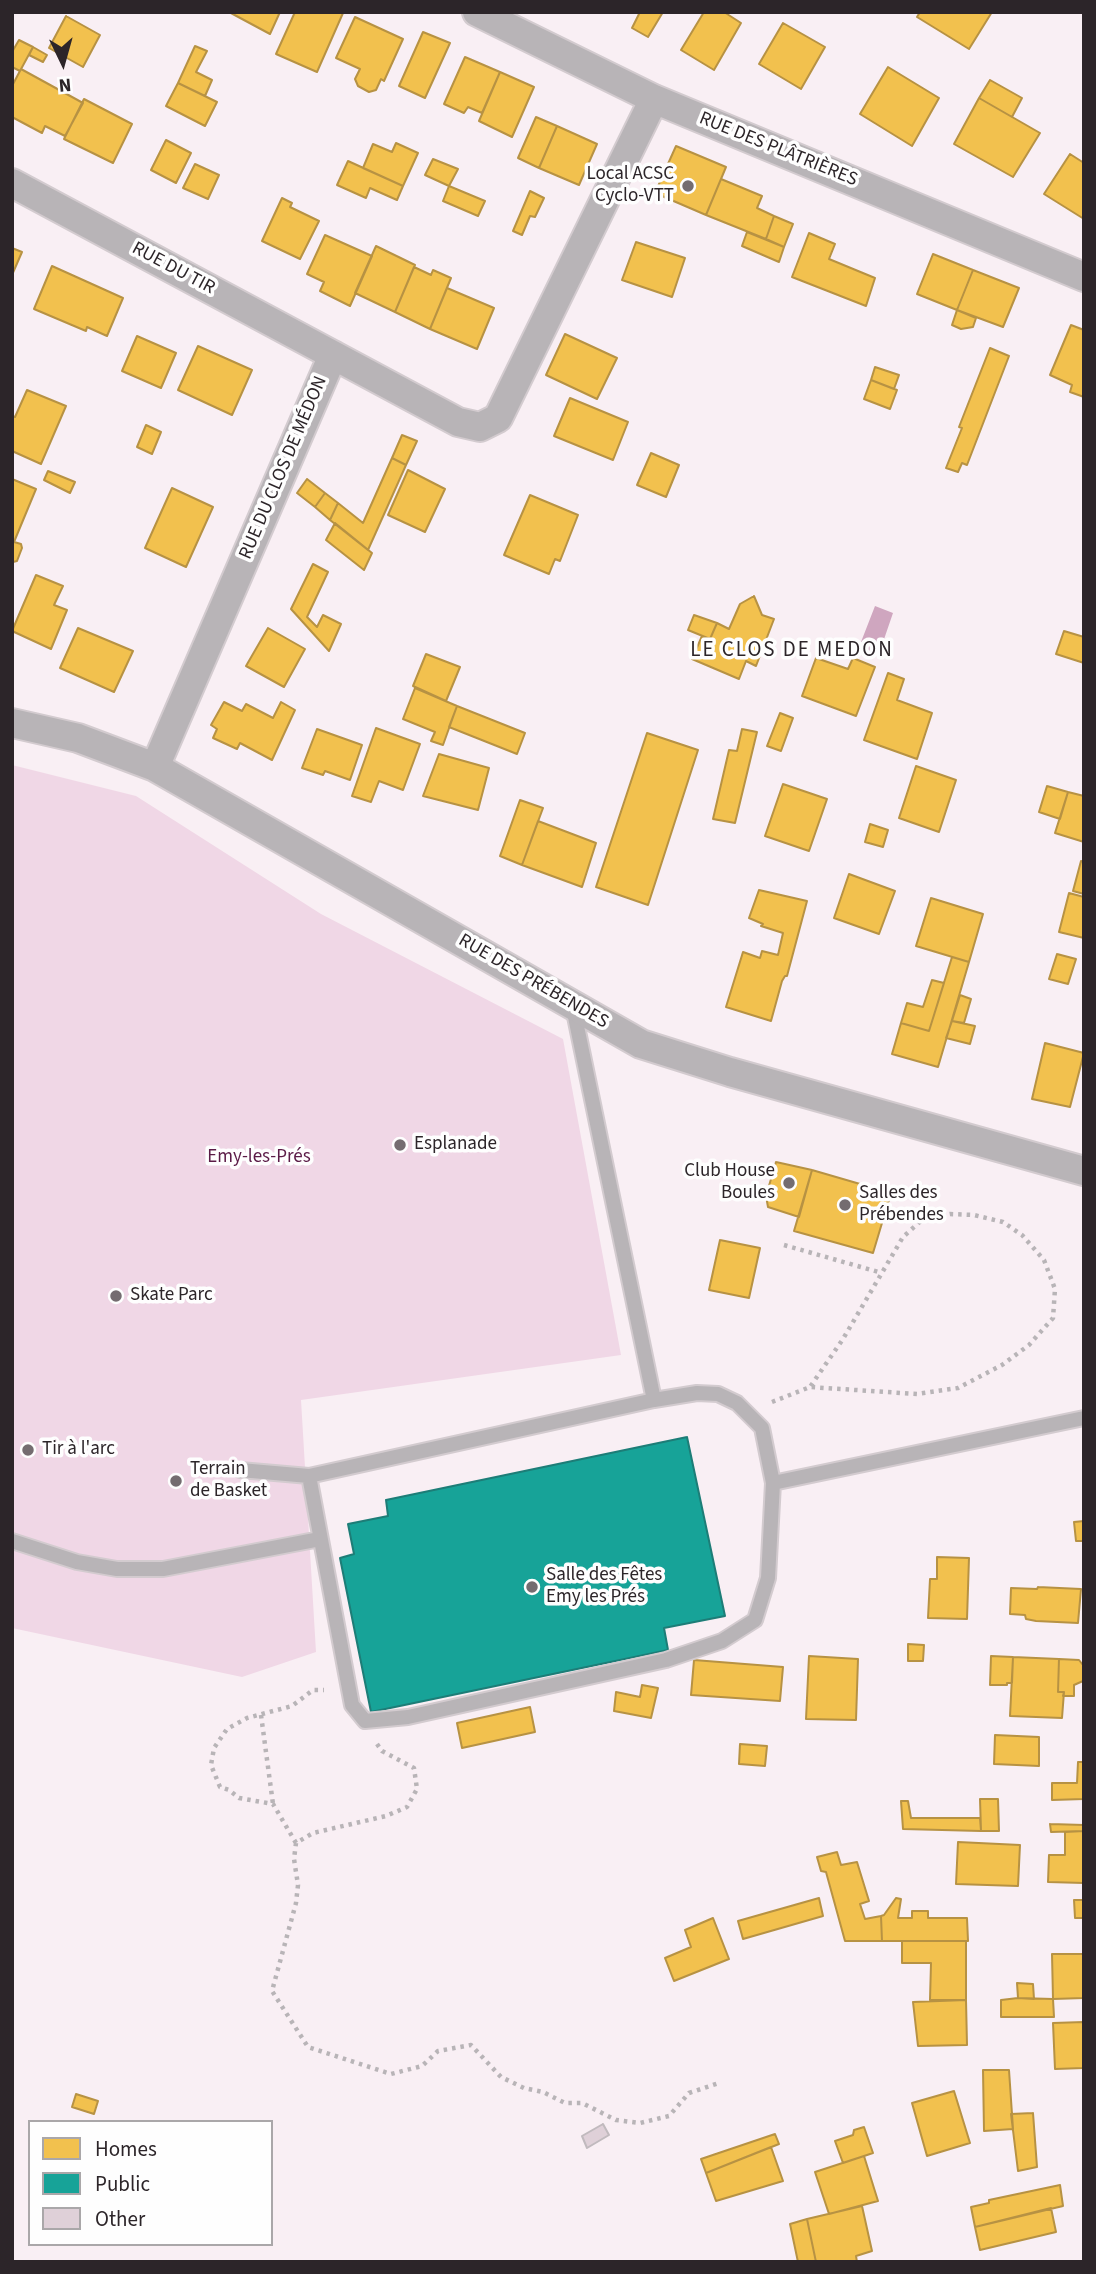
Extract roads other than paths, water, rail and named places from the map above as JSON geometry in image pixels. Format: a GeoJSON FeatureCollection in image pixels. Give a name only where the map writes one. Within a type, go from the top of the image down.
{"type":"FeatureCollection","features":[{"type":"Feature","properties":{"kind":"street","name":"RUE DES PLÂTRIÈRES"},"geometry":{"type":"LineString","coordinates":[[477,12],[654,99],[1084,277]]}},
{"type":"Feature","properties":{"kind":"street","name":"RUE DU CLOS DE MÉDON"},"geometry":{"type":"LineString","coordinates":[[155,767],[333,355],[458,422],[480,427],[498,418],[654,99]]}},
{"type":"Feature","properties":{"kind":"street","name":"RUE DU TIR"},"geometry":{"type":"LineString","coordinates":[[12,183],[333,355]]}},
{"type":"Feature","properties":{"kind":"street","name":"RUE DES PRÉBENDES"},"geometry":{"type":"LineString","coordinates":[[12,723],[78,738],[155,767],[641,1044],[730,1072],[1084,1171]]}},
{"type":"Feature","properties":{"kind":"lane"},"geometry":{"type":"LineString","coordinates":[[573,1007],[654,1400]]}},
{"type":"Feature","properties":{"kind":"lane"},"geometry":{"type":"LineString","coordinates":[[240,1470],[309,1476],[654,1400],[698,1393],[718,1394],[737,1403],[762,1428],[773,1483],[768,1577],[755,1620],[722,1641],[666,1660],[408,1717],[365,1721],[352,1705],[309,1476]]}},
{"type":"Feature","properties":{"kind":"lane"},"geometry":{"type":"LineString","coordinates":[[773,1483],[1084,1418]]}},
{"type":"Feature","properties":{"kind":"lane"},"geometry":{"type":"LineString","coordinates":[[12,1541],[77,1562],[117,1569],[163,1569],[320,1539]]}},
{"type":"Feature","properties":{"kind":"place","name":"Local ACSC Cyclo-VTT"},"geometry":{"type":"Point","coordinates":[688,186]}},
{"type":"Feature","properties":{"kind":"place","name":"Esplanade"},"geometry":{"type":"Point","coordinates":[400,1145]}},
{"type":"Feature","properties":{"kind":"place","name":"Club House Boules"},"geometry":{"type":"Point","coordinates":[789,1183]}},
{"type":"Feature","properties":{"kind":"place","name":"Salles des Prébendes"},"geometry":{"type":"Point","coordinates":[845,1205]}},
{"type":"Feature","properties":{"kind":"place","name":"Skate Parc"},"geometry":{"type":"Point","coordinates":[116,1296]}},
{"type":"Feature","properties":{"kind":"place","name":"Tir à l'arc"},"geometry":{"type":"Point","coordinates":[28,1450]}},
{"type":"Feature","properties":{"kind":"place","name":"Terrain de Basket"},"geometry":{"type":"Point","coordinates":[176,1481]}},
{"type":"Feature","properties":{"kind":"place","name":"Salle des Fêtes Emy les Prés"},"geometry":{"type":"Point","coordinates":[532,1587]}},
{"type":"Feature","properties":{"kind":"district","name":"LE CLOS DE MEDON"},"geometry":{"type":"Point","coordinates":[792,651]}},
{"type":"Feature","properties":{"kind":"park label","name":"Emy-les-Prés"},"geometry":{"type":"Point","coordinates":[259,1158]}}]}
